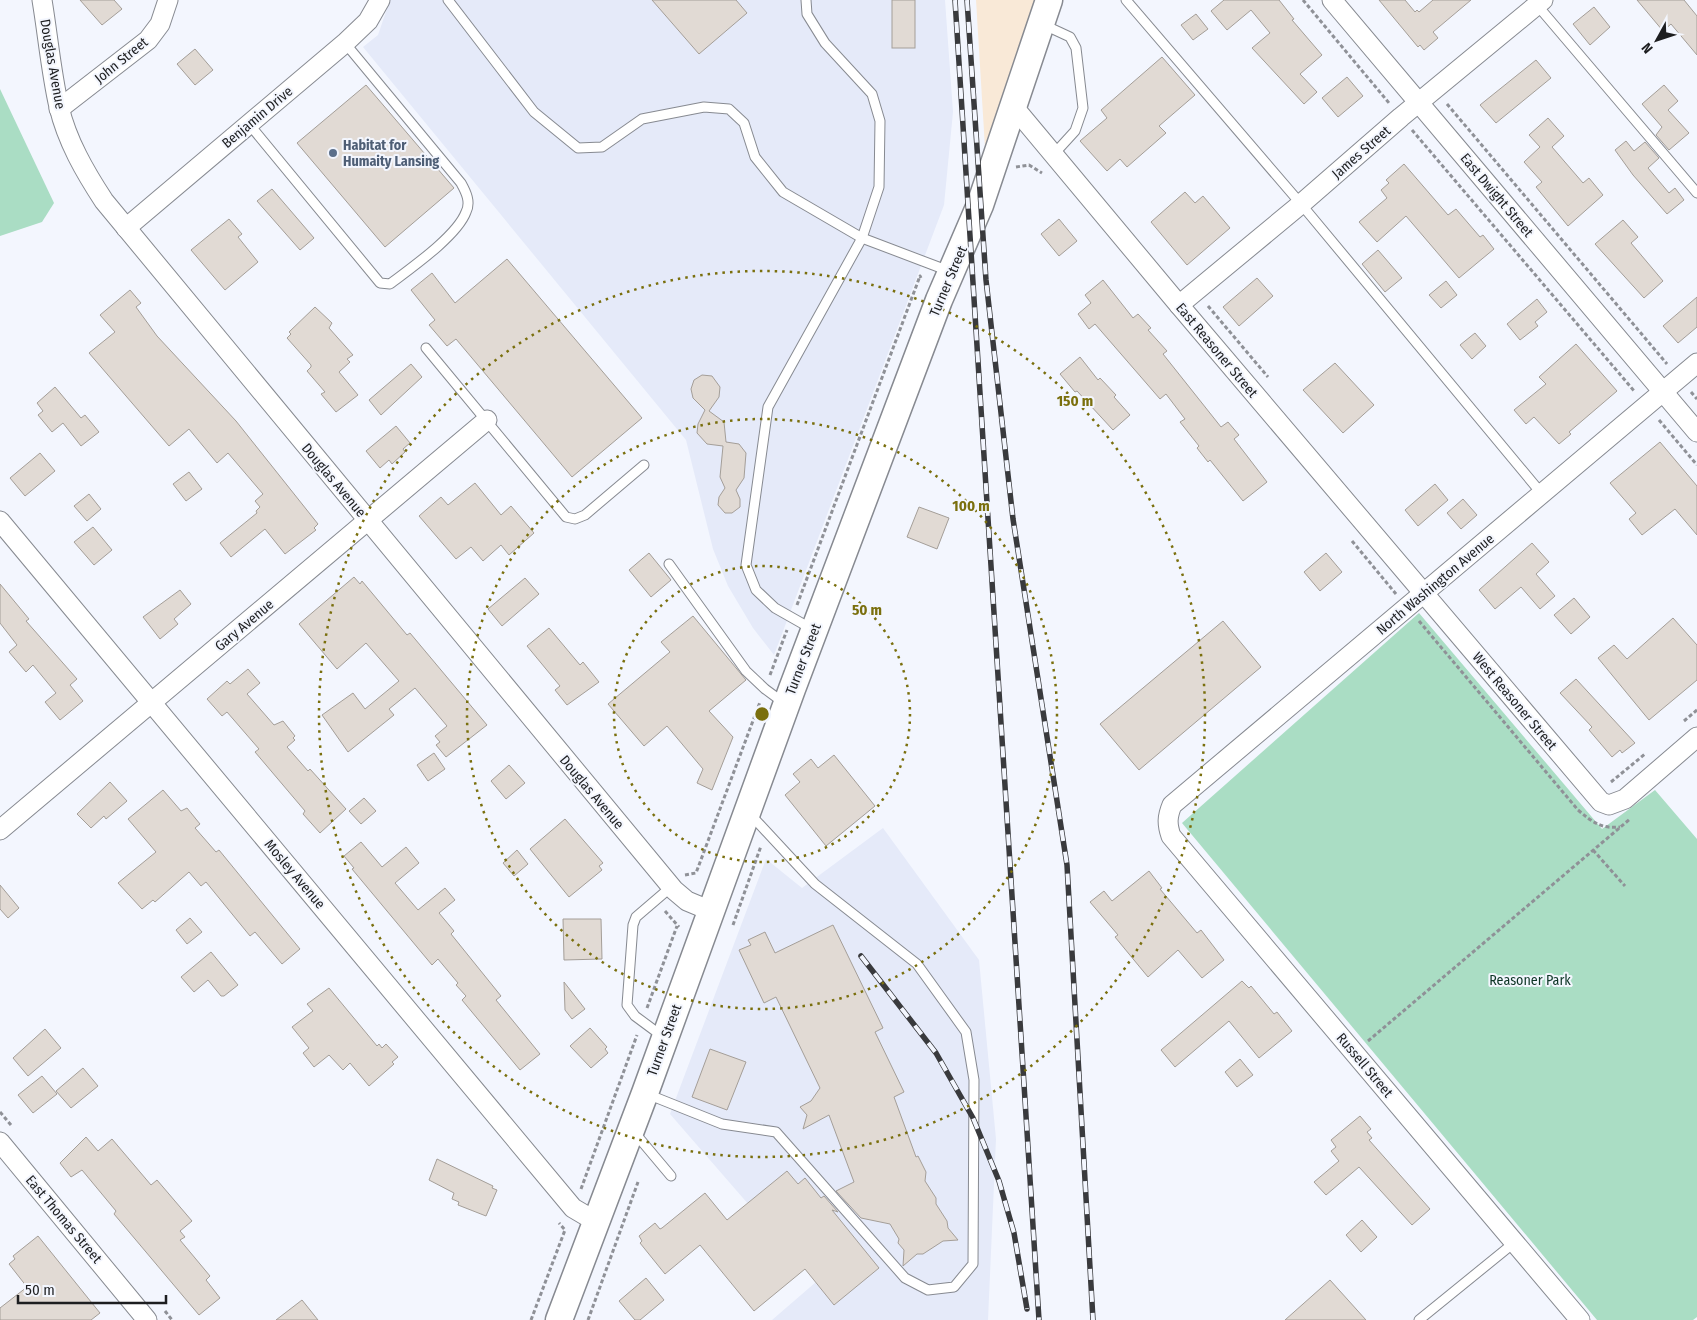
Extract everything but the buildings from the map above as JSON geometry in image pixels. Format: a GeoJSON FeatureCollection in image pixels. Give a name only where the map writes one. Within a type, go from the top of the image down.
{"type":"FeatureCollection","features":[{"type":"Feature","properties":{"kind":"street","name":"Douglas Avenue"},"geometry":{"type":"LineString","coordinates":[[42,0],[59,109],[83,168],[104,201],[671,887],[687,901],[711,911]]}},
{"type":"Feature","properties":{"kind":"street","name":"John Street"},"geometry":{"type":"LineString","coordinates":[[59,109],[148,40],[160,24],[168,0]]}},
{"type":"Feature","properties":{"kind":"street","name":"East Dwight Street"},"geometry":{"type":"LineString","coordinates":[[1332,0],[1697,432]]}},
{"type":"Feature","properties":{"kind":"street","name":"Benjamin Drive"},"geometry":{"type":"LineString","coordinates":[[126,228],[344,43],[368,21],[382,1]]}},
{"type":"Feature","properties":{"kind":"street","name":"James Street"},"geometry":{"type":"LineString","coordinates":[[1179,306],[1401,117],[1436,90],[1540,2]]}},
{"type":"Feature","properties":{"kind":"street","name":"Turner Street"},"geometry":{"type":"LineString","coordinates":[[559,1320],[645,1093],[786,704],[803,624],[980,205],[1045,12]]}},
{"type":"Feature","properties":{"kind":"street","name":"East Reasoner Street"},"geometry":{"type":"LineString","coordinates":[[1013,106],[1179,306],[1423,593]]}},
{"type":"Feature","properties":{"kind":"street","name":"North Washington Avenue"},"geometry":{"type":"LineString","coordinates":[[1172,805],[1542,494],[1645,404],[1697,363]]}},
{"type":"Feature","properties":{"kind":"street","name":"Gary Avenue"},"geometry":{"type":"LineString","coordinates":[[0,830],[487,420]]}},
{"type":"Feature","properties":{"kind":"street","name":"Mosley Avenue"},"geometry":{"type":"LineString","coordinates":[[0,521],[573,1208],[595,1221]]}},
{"type":"Feature","properties":{"kind":"street","name":"West Reasoner Street"},"geometry":{"type":"LineString","coordinates":[[1423,593],[1602,801]]}},
{"type":"Feature","properties":{"kind":"street"},"geometry":{"type":"LineString","coordinates":[[1602,801],[1624,799],[1697,736]]}},
{"type":"Feature","properties":{"kind":"street","name":"Russell Street"},"geometry":{"type":"LineString","coordinates":[[1172,805],[1168,814],[1167,824],[1171,836],[1580,1320]]}},
{"type":"Feature","properties":{"kind":"street","name":"East Thomas Street"},"geometry":{"type":"LineString","coordinates":[[0,1142],[148,1320]]}},
{"type":"Feature","properties":{"kind":"lane"},"geometry":{"type":"LineString","coordinates":[[448,0],[534,112],[578,148],[602,147],[642,118],[704,107],[729,110],[744,123],[755,157],[783,192],[862,238],[952,272]]}},
{"type":"Feature","properties":{"kind":"lane"},"geometry":{"type":"LineString","coordinates":[[803,624],[775,608],[756,590],[746,565],[768,407],[862,238],[879,187],[880,121],[872,94],[824,43],[807,14],[806,0]]}},
{"type":"Feature","properties":{"kind":"lane"},"geometry":{"type":"LineString","coordinates":[[1126,0],[1301,204],[1542,494]]}},
{"type":"Feature","properties":{"kind":"lane"},"geometry":{"type":"LineString","coordinates":[[1540,2],[1697,193]]}},
{"type":"Feature","properties":{"kind":"lane"},"geometry":{"type":"LineString","coordinates":[[1045,12],[1070,37],[1076,48],[1083,108],[1075,132],[1054,154]]}},
{"type":"Feature","properties":{"kind":"lane"},"geometry":{"type":"LineString","coordinates":[[248,124],[380,283],[390,284],[417,264],[455,229],[467,212],[468,197],[461,183],[344,43]]}},
{"type":"Feature","properties":{"kind":"lane"},"geometry":{"type":"LineString","coordinates":[[426,348],[566,517],[575,519],[585,515],[644,465]]}},
{"type":"Feature","properties":{"kind":"lane"},"geometry":{"type":"LineString","coordinates":[[669,564],[746,672],[786,704]]}},
{"type":"Feature","properties":{"kind":"lane"},"geometry":{"type":"LineString","coordinates":[[645,1093],[722,1124],[776,1132],[905,1278],[912,1282],[928,1290],[954,1287],[973,1264],[974,1080],[966,1032],[917,964],[815,884],[748,812]]}},
{"type":"Feature","properties":{"kind":"lane"},"geometry":{"type":"LineString","coordinates":[[665,1038],[642,1022],[627,1005],[633,926],[636,917],[671,887]]}},
{"type":"Feature","properties":{"kind":"lane"},"geometry":{"type":"LineString","coordinates":[[631,1128],[671,1176]]}},
{"type":"Feature","properties":{"kind":"lane"},"geometry":{"type":"LineString","coordinates":[[1419,1320],[1515,1242]]}},
{"type":"Feature","properties":{"kind":"path"},"geometry":{"type":"LineString","coordinates":[[1303,0],[1697,465]]}},
{"type":"Feature","properties":{"kind":"path"},"geometry":{"type":"LineString","coordinates":[[1436,90],[1697,399]]}},
{"type":"Feature","properties":{"kind":"path"},"geometry":{"type":"LineString","coordinates":[[678,868],[685,875],[696,873],[765,689],[803,624],[920,276],[939,300]]}},
{"type":"Feature","properties":{"kind":"path"},"geometry":{"type":"LineString","coordinates":[[1683,722],[1697,710]]}},
{"type":"Feature","properties":{"kind":"path"},"geometry":{"type":"LineString","coordinates":[[1578,810],[1602,801],[1647,752]]}},
{"type":"Feature","properties":{"kind":"path"},"geometry":{"type":"LineString","coordinates":[[1354,1052],[1634,815]]}},
{"type":"Feature","properties":{"kind":"path"},"geometry":{"type":"LineString","coordinates":[[732,926],[766,832]]}},
{"type":"Feature","properties":{"kind":"path"},"geometry":{"type":"LineString","coordinates":[[1593,850],[1625,886]]}},
{"type":"Feature","properties":{"kind":"path"},"geometry":{"type":"LineString","coordinates":[[574,1181],[581,1189],[677,926]]}},
{"type":"Feature","properties":{"kind":"path"},"geometry":{"type":"LineString","coordinates":[[588,1320],[634,1197],[648,1148]]}},
{"type":"Feature","properties":{"kind":"path"},"geometry":{"type":"LineString","coordinates":[[531,1320],[565,1230]]}},
{"type":"Feature","properties":{"kind":"shaded area"},"geometry":{"type":"Polygon","coordinates":[[[390,0],[945,0],[953,112],[944,205],[774,655],[753,628],[728,586],[713,549],[686,440],[363,47],[378,35],[390,0]]]}},
{"type":"Feature","properties":{"kind":"shaded area"},"geometry":{"type":"Polygon","coordinates":[[[976,0],[1035,0],[985,148],[976,0]]]}},
{"type":"Feature","properties":{"kind":"shaded area"},"geometry":{"type":"Polygon","coordinates":[[[883,828],[979,960],[996,1139],[988,1320],[772,1320],[816,1282],[670,1114],[766,859],[802,888],[883,828]]]}},
{"type":"Feature","properties":{"kind":"green space"},"geometry":{"type":"Polygon","coordinates":[[[0,89],[54,203],[42,222],[0,236],[0,89]]]}},
{"type":"Feature","properties":{"kind":"green space","name":"Reasoner Park"},"geometry":{"type":"Polygon","coordinates":[[[1419,613],[1602,829],[1655,790],[1697,839],[1697,1317],[1693,1320],[1597,1320],[1182,823],[1419,613]]]}},
{"type":"Feature","properties":{"kind":"railway"},"geometry":{"type":"LineString","coordinates":[[955,0],[1039,1320]]}},
{"type":"Feature","properties":{"kind":"railway"},"geometry":{"type":"LineString","coordinates":[[967,0],[986,280],[1013,519],[1067,865],[1093,1320]]}},
{"type":"Feature","properties":{"kind":"railway"},"geometry":{"type":"LineString","coordinates":[[861,956],[936,1053],[973,1118],[999,1181],[1014,1233],[1027,1309]]}},
{"type":"Feature","properties":{"kind":"place","name":"Habitat for Humaity Lansing"},"geometry":{"type":"Point","coordinates":[333,153]}}]}
